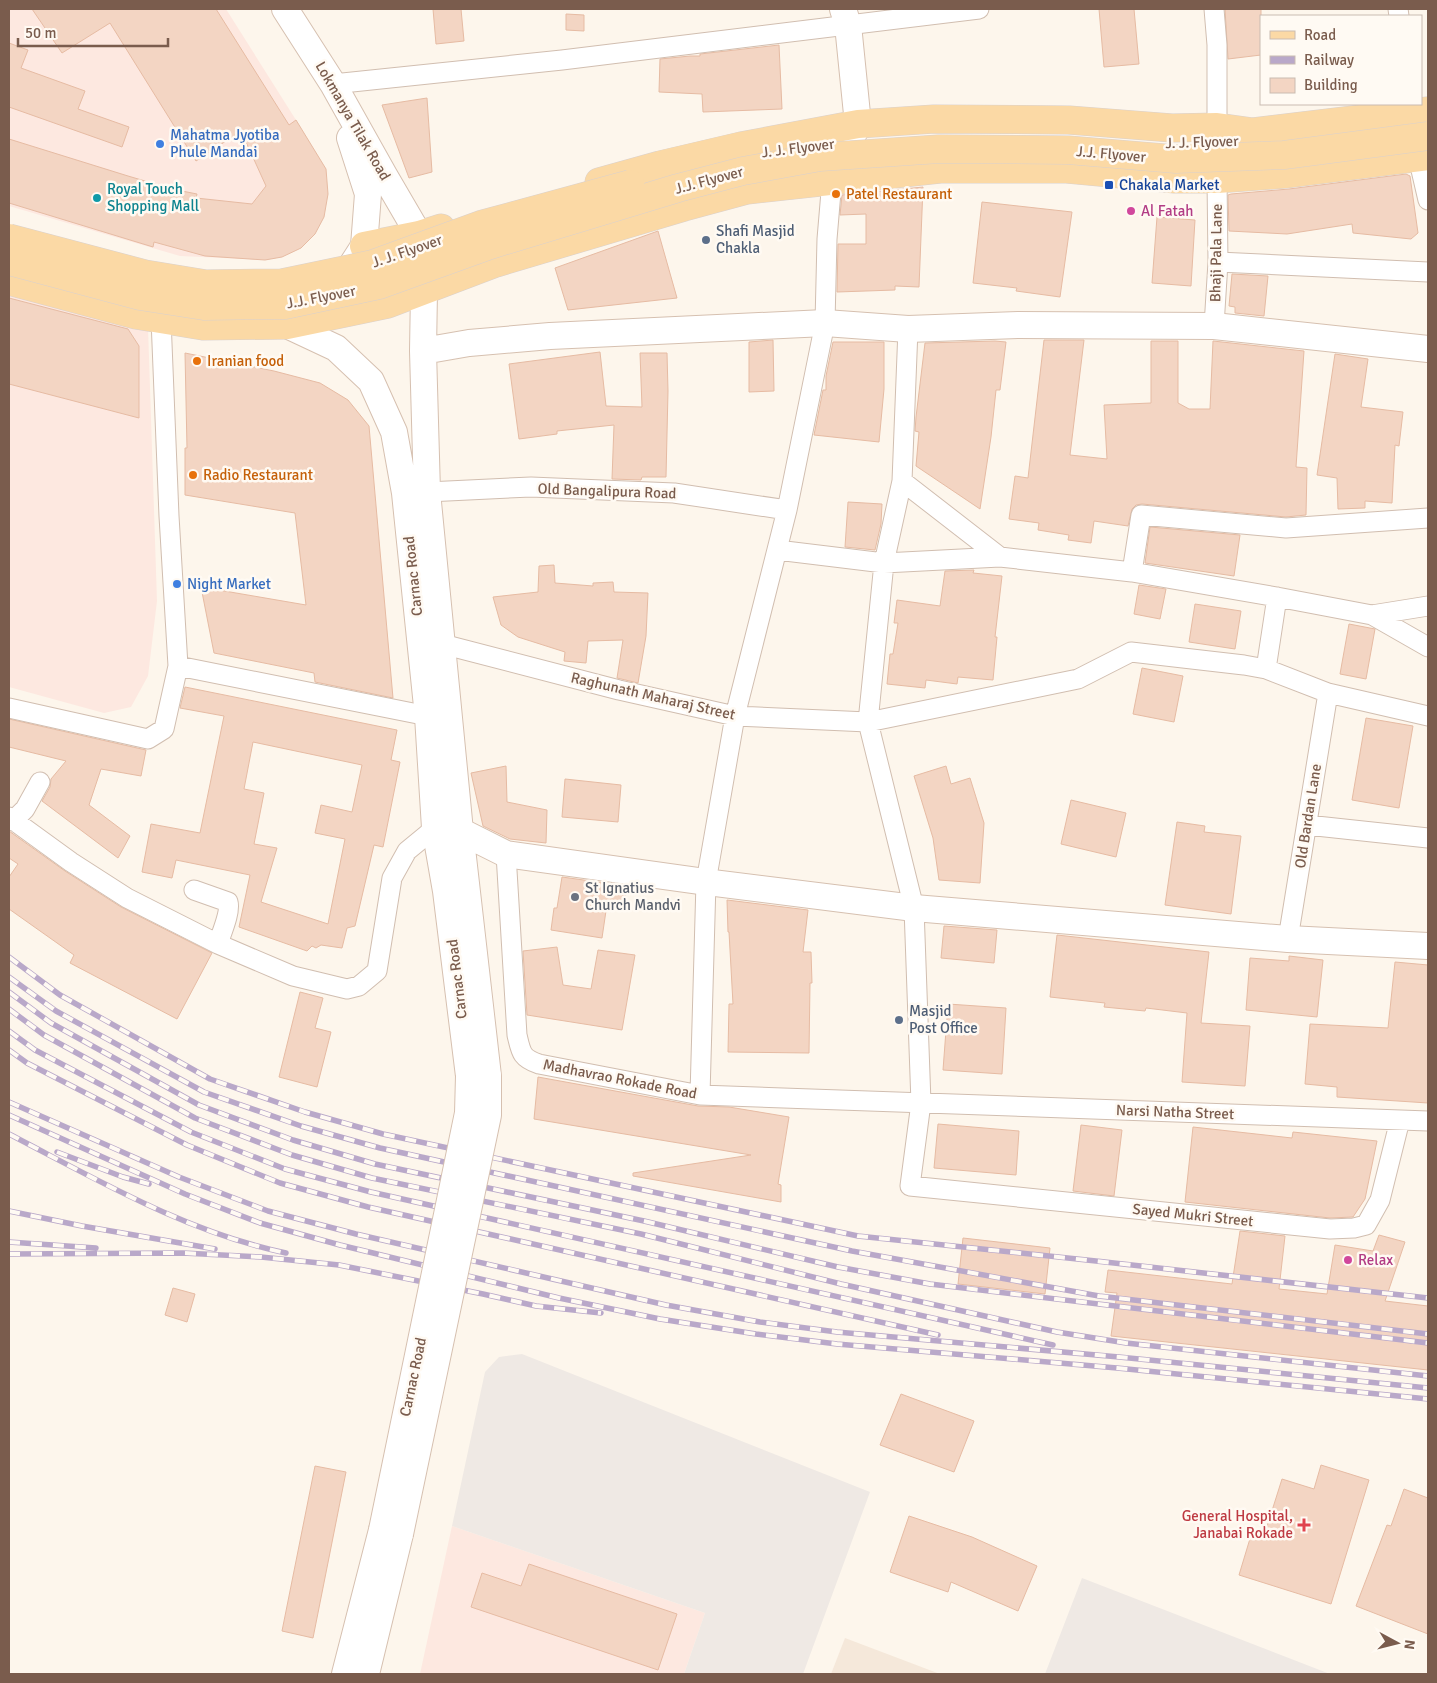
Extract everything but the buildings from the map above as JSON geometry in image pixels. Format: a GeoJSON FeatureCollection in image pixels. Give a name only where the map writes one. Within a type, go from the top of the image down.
{"type":"FeatureCollection","features":[{"type":"Feature","properties":{"kind":"main road","name":"Lokmanya Tilak Road"},"geometry":{"type":"LineString","coordinates":[[284,9],[333,84],[419,235]]}},
{"type":"Feature","properties":{"kind":"main road"},"geometry":{"type":"LineString","coordinates":[[832,180],[858,124],[845,17]]}},
{"type":"Feature","properties":{"kind":"main road"},"geometry":{"type":"LineString","coordinates":[[287,325],[330,299],[364,246],[368,194],[333,84]]}},
{"type":"Feature","properties":{"kind":"main road"},"geometry":{"type":"LineString","coordinates":[[364,246],[419,235],[482,214],[660,165],[742,146],[858,124],[934,119],[1069,120],[1172,128],[1217,127],[1253,132],[1423,128]]}},
{"type":"Feature","properties":{"kind":"main road"},"geometry":{"type":"LineString","coordinates":[[9,281],[136,315],[203,326],[287,325],[388,304],[496,263],[747,190],[940,169],[1067,169],[1175,179],[1217,180],[1285,174],[1423,128]]}},
{"type":"Feature","properties":{"kind":"main road","name":"J. J. Flyover"},"geometry":{"type":"LineString","coordinates":[[9,238],[145,274],[206,284],[282,283],[373,264],[483,224],[681,170],[748,155],[818,144],[934,136],[1067,135],[1175,145],[1423,128]]}},
{"type":"Feature","properties":{"kind":"main road","name":"J.J. Flyover"},"geometry":{"type":"LineString","coordinates":[[9,261],[150,298],[204,306],[285,305],[379,286],[490,245],[678,188],[743,171],[820,157],[939,149],[1058,150],[1176,159],[1284,154],[1423,128]]}},
{"type":"Feature","properties":{"kind":"main road","name":"Carnac Road"},"geometry":{"type":"LineString","coordinates":[[346,1674],[391,1532],[468,1113],[478,1076],[446,891],[448,829],[442,644],[427,492],[423,351],[424,291],[418,260],[419,235]]}},
{"type":"Feature","properties":{"kind":"main road"},"geometry":{"type":"LineString","coordinates":[[423,351],[469,343],[550,336],[825,323],[908,329],[1018,326],[1214,326],[1428,348]]}},
{"type":"Feature","properties":{"kind":"main road","name":"Carnac Road"},"geometry":{"type":"LineString","coordinates":[[287,325],[336,348],[371,380],[394,432],[405,493],[428,716],[448,829]]}},
{"type":"Feature","properties":{"kind":"main road"},"geometry":{"type":"LineString","coordinates":[[448,829],[506,854],[706,882],[914,908],[1288,939],[1428,946]]}},
{"type":"Feature","properties":{"kind":"main road"},"geometry":{"type":"LineString","coordinates":[[366,1674],[391,1532]]}},
{"type":"Feature","properties":{"kind":"street"},"geometry":{"type":"LineString","coordinates":[[333,84],[552,61],[845,17],[979,9]]}},
{"type":"Feature","properties":{"kind":"street"},"geometry":{"type":"LineString","coordinates":[[1214,9],[1217,45],[1217,127]]}},
{"type":"Feature","properties":{"kind":"street"},"geometry":{"type":"LineString","coordinates":[[1423,128],[1428,200]]}},
{"type":"Feature","properties":{"kind":"street"},"geometry":{"type":"LineString","coordinates":[[700,1095],[706,882],[735,716],[787,510],[825,323],[827,239],[832,180]]}},
{"type":"Feature","properties":{"kind":"street","name":"Bhaji Pala Lane"},"geometry":{"type":"LineString","coordinates":[[1214,326],[1218,262],[1217,180]]}},
{"type":"Feature","properties":{"kind":"street"},"geometry":{"type":"LineString","coordinates":[[1218,262],[1428,272]]}},
{"type":"Feature","properties":{"kind":"street"},"geometry":{"type":"LineString","coordinates":[[9,708],[148,739],[164,729],[178,666],[169,516],[161,319]]}},
{"type":"Feature","properties":{"kind":"street"},"geometry":{"type":"LineString","coordinates":[[908,329],[902,481],[884,563],[868,722],[914,908],[921,1103]]}},
{"type":"Feature","properties":{"kind":"street"},"geometry":{"type":"LineString","coordinates":[[902,481],[1000,557]]}},
{"type":"Feature","properties":{"kind":"street","name":"Old Bangalipura Road"},"geometry":{"type":"LineString","coordinates":[[427,492],[531,487],[674,492],[787,510]]}},
{"type":"Feature","properties":{"kind":"street"},"geometry":{"type":"LineString","coordinates":[[1132,572],[1141,514],[1286,528],[1428,518]]}},
{"type":"Feature","properties":{"kind":"street"},"geometry":{"type":"LineString","coordinates":[[777,550],[884,563],[1000,557],[1132,572],[1277,597],[1372,616],[1428,647]]}},
{"type":"Feature","properties":{"kind":"street"},"geometry":{"type":"LineString","coordinates":[[1266,669],[1277,597]]}},
{"type":"Feature","properties":{"kind":"street"},"geometry":{"type":"LineString","coordinates":[[1372,616],[1428,606]]}},
{"type":"Feature","properties":{"kind":"street","name":"Raghunath Maharaj Street"},"geometry":{"type":"LineString","coordinates":[[442,644],[619,690],[735,716],[868,722],[1078,679],[1131,652],[1266,669],[1328,693],[1428,716]]}},
{"type":"Feature","properties":{"kind":"street"},"geometry":{"type":"LineString","coordinates":[[178,666],[428,716]]}},
{"type":"Feature","properties":{"kind":"street","name":"Old Bardan Lane"},"geometry":{"type":"LineString","coordinates":[[1288,939],[1328,693]]}},
{"type":"Feature","properties":{"kind":"street"},"geometry":{"type":"LineString","coordinates":[[40,782],[25,809],[11,819],[71,862],[127,898],[218,944],[293,976],[347,989],[359,986],[376,970],[392,878],[407,850],[448,829]]}},
{"type":"Feature","properties":{"kind":"street"},"geometry":{"type":"LineString","coordinates":[[1307,825],[1428,838]]}},
{"type":"Feature","properties":{"kind":"street","name":"Madhavrao Rokade Road"},"geometry":{"type":"LineString","coordinates":[[506,854],[517,1035],[521,1052],[529,1061],[700,1095],[921,1103]]}},
{"type":"Feature","properties":{"kind":"street"},"geometry":{"type":"LineString","coordinates":[[194,890],[228,902],[229,906],[218,944]]}},
{"type":"Feature","properties":{"kind":"street","name":"Narsi Natha Street"},"geometry":{"type":"LineString","coordinates":[[921,1103],[1428,1121]]}},
{"type":"Feature","properties":{"kind":"street","name":"Sayed Mukri Street"},"geometry":{"type":"LineString","coordinates":[[921,1103],[910,1186],[1330,1228],[1354,1228],[1366,1225],[1380,1200],[1400,1120]]}},
{"type":"Feature","properties":{"kind":"shaded area","name":"Mahatma Jyotiba Phule Mandai"},"geometry":{"type":"Polygon","coordinates":[[[9,9],[226,9],[296,120],[315,234],[301,248],[282,257],[265,260],[180,256],[9,206],[9,9]]]}},
{"type":"Feature","properties":{"kind":"shaded area"},"geometry":{"type":"Polygon","coordinates":[[[9,290],[148,327],[157,601],[148,676],[131,707],[104,713],[9,687],[9,290]]]}},
{"type":"Feature","properties":{"kind":"shaded area"},"geometry":{"type":"Polygon","coordinates":[[[522,1354],[870,1492],[803,1674],[684,1674],[705,1613],[452,1526],[485,1372],[499,1357],[522,1354]]]}},
{"type":"Feature","properties":{"kind":"shaded area"},"geometry":{"type":"Polygon","coordinates":[[[452,1526],[705,1613],[684,1674],[420,1674],[452,1526]]]}},
{"type":"Feature","properties":{"kind":"shaded area"},"geometry":{"type":"Polygon","coordinates":[[[1082,1578],[1330,1674],[1045,1674],[1082,1578]]]}},
{"type":"Feature","properties":{"kind":"shaded area"},"geometry":{"type":"Polygon","coordinates":[[[845,1638],[940,1674],[831,1674],[845,1638]]]}},
{"type":"Feature","properties":{"kind":"railway"},"geometry":{"type":"LineString","coordinates":[[9,957],[60,995],[210,1079],[305,1112],[383,1134],[858,1236],[1428,1298]]}},
{"type":"Feature","properties":{"kind":"railway"},"geometry":{"type":"LineString","coordinates":[[9,977],[56,1011],[204,1092],[301,1126],[380,1148],[852,1251],[1099,1296],[1428,1334]]}},
{"type":"Feature","properties":{"kind":"railway"},"geometry":{"type":"LineString","coordinates":[[9,992],[51,1023],[199,1105],[293,1140],[375,1164],[644,1221],[838,1267],[930,1284],[1428,1343]]}},
{"type":"Feature","properties":{"kind":"railway"},"geometry":{"type":"LineString","coordinates":[[9,1009],[44,1035],[195,1118],[292,1155],[372,1178],[641,1234],[841,1284],[1057,1332],[1126,1343],[1428,1376]]}},
{"type":"Feature","properties":{"kind":"railway"},"geometry":{"type":"LineString","coordinates":[[9,1031],[35,1050],[191,1132],[285,1169],[371,1192],[1053,1345]]}},
{"type":"Feature","properties":{"kind":"railway"},"geometry":{"type":"LineString","coordinates":[[9,1050],[27,1063],[187,1145],[280,1183],[368,1207],[938,1335]]}},
{"type":"Feature","properties":{"kind":"railway"},"geometry":{"type":"LineString","coordinates":[[9,1102],[179,1177],[268,1211],[356,1234],[666,1305],[760,1322],[837,1332],[1119,1357],[1428,1388]]}},
{"type":"Feature","properties":{"kind":"railway"},"geometry":{"type":"LineString","coordinates":[[9,1115],[185,1194],[260,1223],[340,1245],[559,1298],[660,1319],[837,1344],[1117,1368],[1428,1399]]}},
{"type":"Feature","properties":{"kind":"railway"},"geometry":{"type":"LineString","coordinates":[[9,1134],[143,1203],[213,1232],[249,1244],[286,1253]]}},
{"type":"Feature","properties":{"kind":"railway"},"geometry":{"type":"LineString","coordinates":[[57,1152],[123,1177],[149,1184]]}},
{"type":"Feature","properties":{"kind":"railway"},"geometry":{"type":"LineString","coordinates":[[9,1211],[82,1226],[215,1249]]}},
{"type":"Feature","properties":{"kind":"railway"},"geometry":{"type":"LineString","coordinates":[[9,1242],[96,1248]]}},
{"type":"Feature","properties":{"kind":"railway"},"geometry":{"type":"LineString","coordinates":[[9,1254],[183,1253],[261,1257],[339,1265],[536,1306],[601,1313]]}},
{"type":"Feature","properties":{"kind":"place","name":"Mahatma Jyotiba Phule Mandai"},"geometry":{"type":"Point","coordinates":[160,144]}},
{"type":"Feature","properties":{"kind":"place","name":"Chakala Market"},"geometry":{"type":"Point","coordinates":[1109,185]}},
{"type":"Feature","properties":{"kind":"place","name":"Patel Restaurant"},"geometry":{"type":"Point","coordinates":[836,194]}},
{"type":"Feature","properties":{"kind":"place","name":"Royal Touch Shopping Mall"},"geometry":{"type":"Point","coordinates":[97,198]}},
{"type":"Feature","properties":{"kind":"place","name":"Al Fatah"},"geometry":{"type":"Point","coordinates":[1131,211]}},
{"type":"Feature","properties":{"kind":"place","name":"Shafi Masjid Chakla"},"geometry":{"type":"Point","coordinates":[706,240]}},
{"type":"Feature","properties":{"kind":"place","name":"Iranian food"},"geometry":{"type":"Point","coordinates":[197,361]}},
{"type":"Feature","properties":{"kind":"place","name":"Radio Restaurant"},"geometry":{"type":"Point","coordinates":[193,475]}},
{"type":"Feature","properties":{"kind":"place","name":"Night Market"},"geometry":{"type":"Point","coordinates":[177,584]}},
{"type":"Feature","properties":{"kind":"place","name":"St Ignatius Church Mandvi"},"geometry":{"type":"Point","coordinates":[575,897]}},
{"type":"Feature","properties":{"kind":"place","name":"Masjid Post Office"},"geometry":{"type":"Point","coordinates":[899,1020]}},
{"type":"Feature","properties":{"kind":"place","name":"Relax"},"geometry":{"type":"Point","coordinates":[1348,1260]}},
{"type":"Feature","properties":{"kind":"place","name":"General Hospital, Janabai Rokade"},"geometry":{"type":"Point","coordinates":[1304,1525]}}]}
